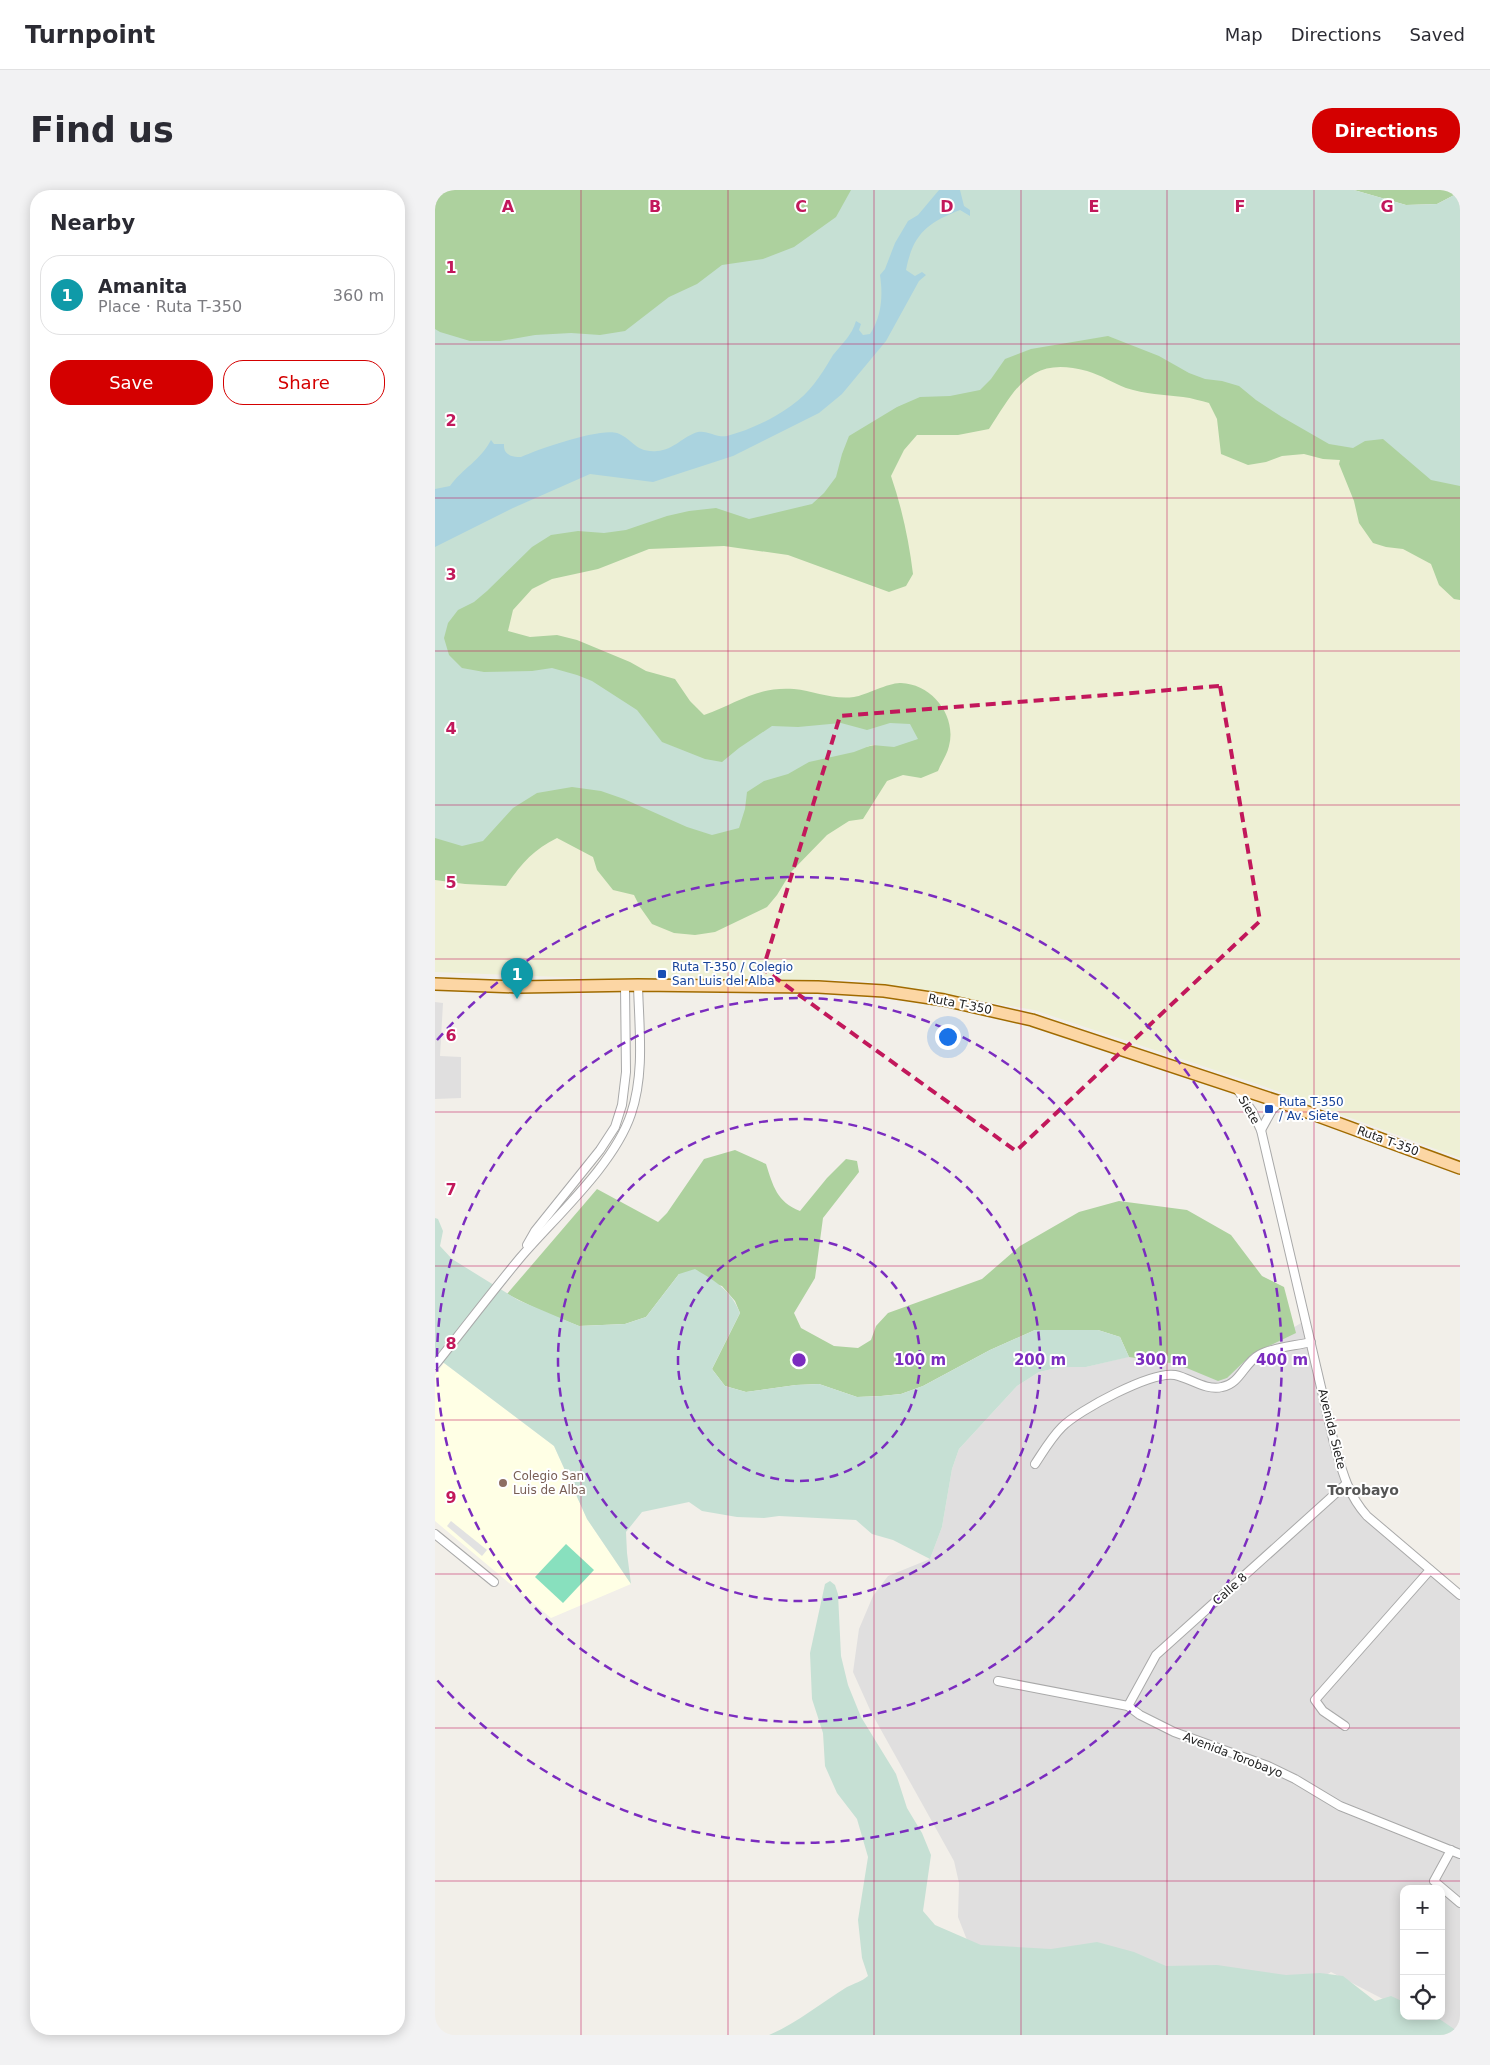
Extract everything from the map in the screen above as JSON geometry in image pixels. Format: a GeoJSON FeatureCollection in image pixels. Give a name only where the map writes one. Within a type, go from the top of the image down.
{"type":"FeatureCollection","features":[{"type":"Feature","properties":{"kind":"main road","name":"Ruta T-350"},"geometry":{"type":"LineString","coordinates":[[435,984],[519,987],[638,985],[827,987],[884,991],[944,1000],[1032,1020],[1234,1086],[1460,1168]]}},
{"type":"Feature","properties":{"kind":"street"},"geometry":{"type":"LineString","coordinates":[[435,1366],[520,1258],[608,1157],[627,1126],[635,1102],[639,1078],[638,985]]}},
{"type":"Feature","properties":{"kind":"street"},"geometry":{"type":"LineString","coordinates":[[520,1258],[535,1231],[600,1150],[615,1127],[622,1105],[627,1072],[625,986]]}},
{"type":"Feature","properties":{"kind":"street","name":"Siete"},"geometry":{"type":"LineString","coordinates":[[1234,1086],[1261,1130]]}},
{"type":"Feature","properties":{"kind":"street","name":"Siete"},"geometry":{"type":"LineString","coordinates":[[1261,1130],[1272,1110],[1280,1102]]}},
{"type":"Feature","properties":{"kind":"street","name":"Avenida Siete"},"geometry":{"type":"LineString","coordinates":[[1261,1130],[1346,1484],[1356,1503],[1367,1516],[1460,1595]]}},
{"type":"Feature","properties":{"kind":"street"},"geometry":{"type":"LineString","coordinates":[[1035,1464],[1063,1426],[1090,1407],[1136,1384],[1158,1376],[1174,1374],[1212,1388],[1223,1387],[1237,1379],[1260,1354],[1311,1342]]}},
{"type":"Feature","properties":{"kind":"street","name":"Calle 8"},"geometry":{"type":"LineString","coordinates":[[1129,1706],[1156,1655],[1346,1484]]}},
{"type":"Feature","properties":{"kind":"street"},"geometry":{"type":"LineString","coordinates":[[435,1534],[494,1582]]}},
{"type":"Feature","properties":{"kind":"street"},"geometry":{"type":"LineString","coordinates":[[1345,1726],[1323,1711],[1315,1700],[1430,1570]]}},
{"type":"Feature","properties":{"kind":"street","name":"Avenida Torobayo"},"geometry":{"type":"LineString","coordinates":[[999,1681],[1129,1706],[1140,1715],[1174,1732],[1267,1766],[1295,1779],[1340,1806],[1460,1854]]}},
{"type":"Feature","properties":{"kind":"street"},"geometry":{"type":"LineString","coordinates":[[1451,1850],[1434,1881],[1460,1903]]}},
{"type":"Feature","properties":{"kind":"highlighted area"},"geometry":{"type":"Polygon","coordinates":[[[1220,686],[1260,921],[1016,1151],[763,969],[840,716],[1220,686]]]}},
{"type":"Feature","properties":{"kind":"shaded area"},"geometry":{"type":"Polygon","coordinates":[[[851,190],[1354,190],[1406,205],[1437,204],[1460,192],[1460,486],[1431,480],[1383,439],[1365,441],[1353,448],[1329,444],[1282,417],[1239,386],[1205,379],[1189,373],[1159,356],[1108,336],[1031,349],[1005,359],[991,379],[980,390],[950,396],[920,397],[897,407],[849,436],[836,477],[824,493],[812,504],[749,519],[716,508],[689,511],[667,516],[626,530],[604,533],[578,531],[551,535],[532,547],[474,602],[458,610],[448,623],[444,638],[449,655],[462,668],[484,672],[532,671],[552,668],[592,681],[637,710],[662,742],[705,759],[722,762],[772,726],[798,727],[841,723],[867,730],[890,723],[910,724],[918,739],[894,747],[872,745],[854,752],[809,762],[788,774],[764,781],[747,792],[745,809],[739,828],[712,835],[687,827],[624,799],[601,791],[572,787],[537,793],[513,808],[483,841],[462,846],[435,838],[435,329],[470,341],[500,341],[535,335],[571,333],[600,335],[625,331],[669,297],[697,284],[722,265],[763,259],[794,247],[836,217],[851,190]]]}},
{"type":"Feature","properties":{"kind":"shaded area"},"geometry":{"type":"Polygon","coordinates":[[[1053,363],[1213,399],[1281,451],[1369,457],[1460,593],[1460,1158],[1263,1086],[1034,1010],[857,980],[638,980],[435,972],[435,875],[539,841],[880,695],[702,720],[502,635],[509,608],[529,585],[885,475],[915,430],[1020,377],[1053,363]]]}},
{"type":"Feature","properties":{"kind":"shaded area"},"geometry":{"type":"Polygon","coordinates":[[[435,1002],[443,1003],[440,1056],[461,1057],[461,1098],[435,1099],[435,1002]]]}},
{"type":"Feature","properties":{"kind":"shaded area"},"geometry":{"type":"Polygon","coordinates":[[[435,1218],[438,1219],[443,1231],[440,1246],[452,1259],[518,1300],[579,1326],[625,1324],[646,1317],[679,1274],[695,1269],[716,1282],[727,1292],[740,1313],[712,1369],[725,1386],[746,1392],[796,1385],[819,1384],[857,1397],[901,1394],[923,1386],[990,1350],[1035,1330],[1098,1330],[1120,1337],[1129,1357],[1086,1367],[1061,1367],[1039,1372],[1017,1386],[959,1449],[952,1469],[942,1527],[930,1559],[893,1540],[872,1534],[856,1520],[779,1516],[764,1518],[737,1517],[702,1511],[689,1502],[642,1512],[626,1532],[631,1584],[587,1519],[554,1446],[444,1363],[435,1359],[435,1218]]]}},
{"type":"Feature","properties":{"kind":"shaded area"},"geometry":{"type":"Polygon","coordinates":[[[1301,1323],[1330,1432],[1340,1479],[1347,1495],[1364,1518],[1460,1597],[1460,2035],[1425,2020],[1445,2020],[1445,1885],[1400,1885],[1400,2008],[1331,1972],[1271,2011],[976,1963],[958,1917],[959,1883],[954,1861],[871,1712],[853,1672],[859,1629],[873,1596],[888,1576],[930,1559],[942,1527],[952,1469],[959,1449],[1017,1386],[1039,1372],[1061,1367],[1086,1367],[1152,1351],[1260,1348],[1301,1323]]]}},
{"type":"Feature","properties":{"kind":"shaded area","name":"Colegio San Luis de Alba"},"geometry":{"type":"Polygon","coordinates":[[[444,1363],[554,1446],[587,1519],[631,1584],[551,1618],[435,1521],[435,1375],[444,1363]]]}},
{"type":"Feature","properties":{"kind":"shaded area"},"geometry":{"type":"Polygon","coordinates":[[[451,1521],[487,1550],[482,1556],[447,1526],[451,1521]]]}},
{"type":"Feature","properties":{"kind":"shaded area"},"geometry":{"type":"Polygon","coordinates":[[[830,1581],[835,1585],[838,1594],[841,1656],[848,1685],[861,1717],[896,1774],[907,1808],[922,1833],[931,1855],[923,1911],[935,1925],[981,1945],[1051,1949],[1097,1942],[1134,1952],[1166,1966],[1217,1965],[1286,1975],[1320,1973],[1343,1976],[1375,2001],[1391,1996],[1400,2000],[1400,2020],[1441,2020],[1460,2033],[1460,2035],[769,2035],[789,2025],[847,1987],[868,1976],[862,1958],[858,1920],[868,1857],[857,1819],[837,1793],[825,1766],[823,1733],[812,1699],[810,1653],[825,1584],[830,1581]]]}},
{"type":"Feature","properties":{"kind":"green space"},"geometry":{"type":"Polygon","coordinates":[[[435,190],[857,190],[840,220],[822,234],[627,335],[469,346],[435,334],[435,190]]]}},
{"type":"Feature","properties":{"kind":"green space"},"geometry":{"type":"Polygon","coordinates":[[[1354,190],[1460,190],[1460,192],[1437,204],[1406,205],[1354,190]]]}},
{"type":"Feature","properties":{"kind":"green space"},"geometry":{"type":"Polygon","coordinates":[[[1108,333],[1358,416],[1460,478],[1460,600],[1454,599],[1439,585],[1431,564],[1403,549],[1373,543],[1359,523],[1354,501],[1339,464],[1340,460],[1323,459],[1304,454],[1282,456],[1266,462],[1248,465],[1221,454],[1217,419],[1209,403],[1186,397],[1133,390],[1087,371],[1068,367],[1051,368],[1038,372],[1017,388],[989,429],[958,435],[917,435],[904,450],[891,476],[902,512],[913,574],[906,586],[889,592],[788,555],[724,546],[649,549],[598,569],[552,579],[532,589],[513,610],[508,631],[530,637],[557,635],[577,640],[630,662],[646,671],[675,679],[690,701],[704,715],[769,690],[794,689],[846,698],[859,696],[896,683],[912,685],[923,689],[940,704],[946,713],[949,724],[951,735],[949,746],[938,771],[921,778],[903,775],[887,781],[863,819],[849,821],[827,835],[791,872],[767,907],[715,932],[695,935],[674,933],[652,924],[634,895],[613,890],[597,870],[593,857],[557,838],[541,847],[528,858],[506,886],[435,880],[435,835],[511,806],[536,789],[572,784],[743,790],[808,759],[913,737],[723,766],[660,745],[533,675],[460,671],[445,656],[441,638],[444,621],[515,557],[550,532],[847,433],[874,417],[1030,345],[1108,333]]]}},
{"type":"Feature","properties":{"kind":"green space"},"geometry":{"type":"Polygon","coordinates":[[[735,1150],[766,1164],[774,1186],[781,1198],[800,1211],[827,1178],[846,1159],[857,1161],[859,1172],[823,1218],[815,1278],[794,1313],[801,1328],[834,1346],[858,1348],[871,1340],[876,1326],[888,1313],[982,1279],[1020,1246],[1079,1212],[1119,1201],[1187,1210],[1231,1235],[1262,1276],[1284,1287],[1296,1333],[1252,1354],[1227,1378],[1218,1381],[1177,1364],[1129,1357],[1120,1337],[1098,1330],[1035,1330],[990,1350],[923,1386],[901,1394],[857,1397],[819,1384],[796,1385],[746,1392],[725,1386],[712,1369],[740,1313],[735,1301],[722,1286],[679,1274],[646,1317],[625,1324],[579,1326],[541,1311],[507,1294],[597,1189],[658,1222],[667,1213],[704,1159],[735,1150]]]}},
{"type":"Feature","properties":{"kind":"green space"},"geometry":{"type":"Polygon","coordinates":[[[566,1544],[594,1570],[563,1603],[535,1577],[566,1544]]]}},
{"type":"Feature","properties":{"kind":"water"},"geometry":{"type":"Polygon","coordinates":[[[939,190],[960,190],[964,206],[970,210],[970,216],[960,210],[930,225],[923,231],[913,247],[906,270],[915,276],[922,272],[926,275],[919,281],[886,341],[842,394],[819,413],[733,456],[653,482],[590,474],[513,508],[435,547],[435,489],[450,486],[482,454],[491,440],[494,444],[504,444],[505,451],[509,455],[521,457],[569,440],[608,432],[622,435],[644,450],[657,451],[673,446],[698,432],[727,436],[751,428],[763,423],[797,402],[822,374],[833,355],[849,335],[856,321],[861,324],[859,330],[863,335],[870,334],[877,320],[881,305],[880,275],[885,269],[895,243],[908,221],[918,215],[939,190]]]}},
{"type":"Feature","properties":{"kind":"place","name":"Ruta T-350 / Colegio San Luis del Alba"},"geometry":{"type":"Point","coordinates":[662,974]}},
{"type":"Feature","properties":{"kind":"place","name":"Amanita"},"geometry":{"type":"Point","coordinates":[517,999]}},
{"type":"Feature","properties":{"kind":"place","name":"Ruta T-350 / Av. Siete"},"geometry":{"type":"Point","coordinates":[1269,1109]}},
{"type":"Feature","properties":{"kind":"place","name":"Colegio San Luis de Alba"},"geometry":{"type":"Point","coordinates":[503,1483]}},
{"type":"Feature","properties":{"kind":"district","name":"Torobayo"},"geometry":{"type":"Point","coordinates":[1363,1490]}}]}
